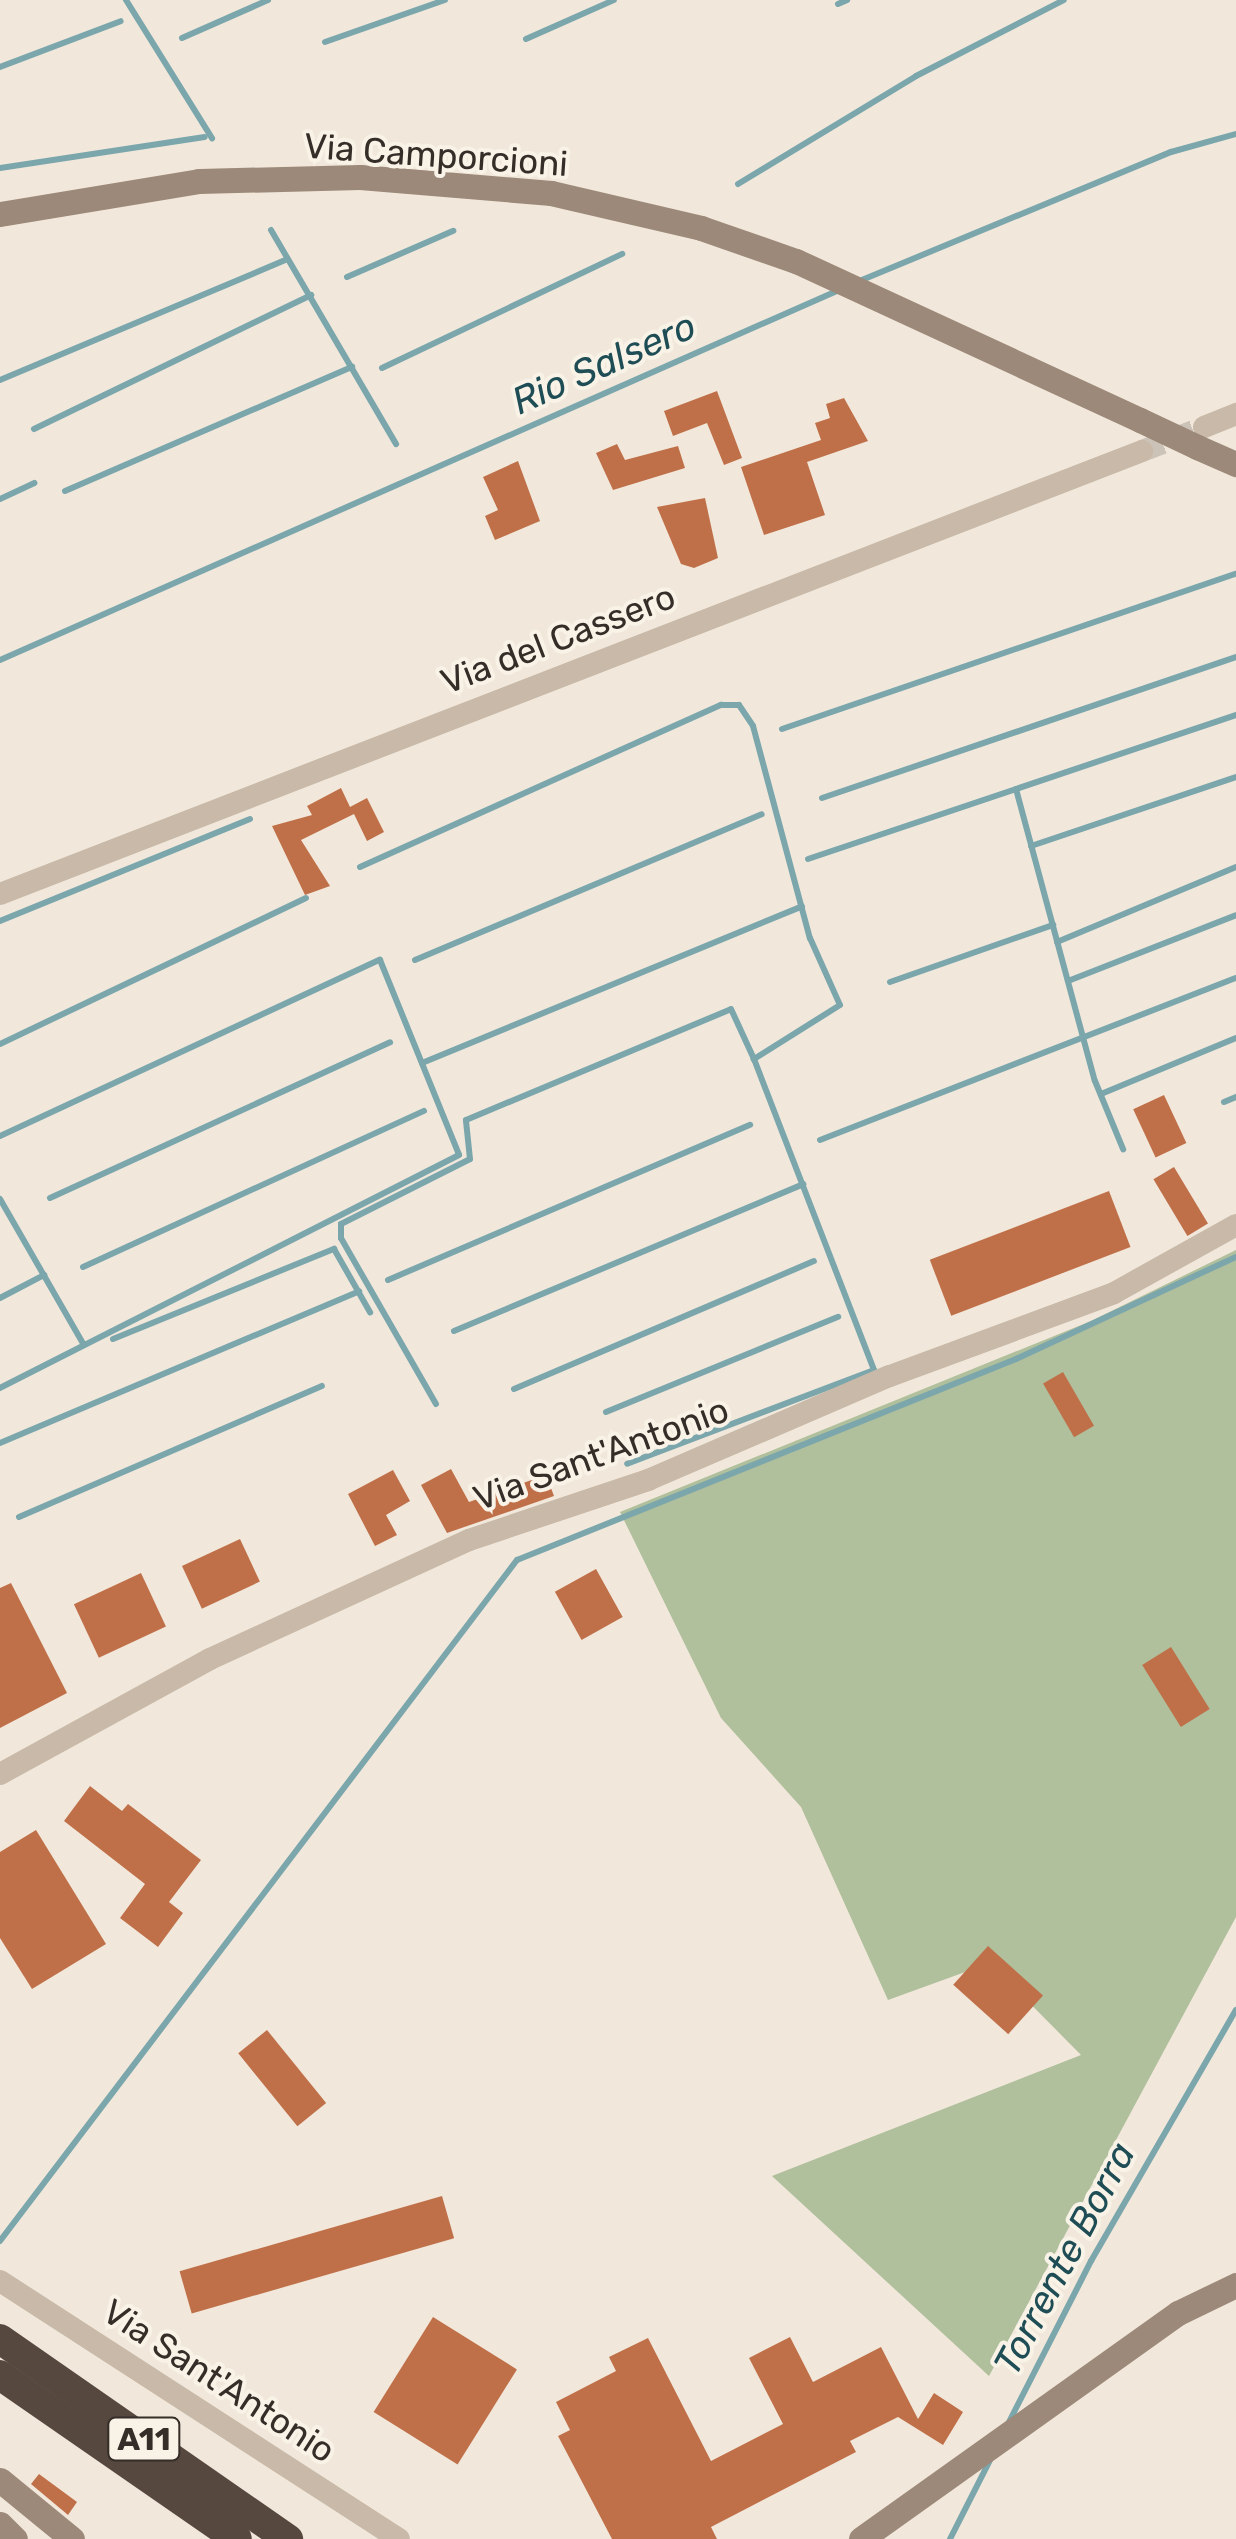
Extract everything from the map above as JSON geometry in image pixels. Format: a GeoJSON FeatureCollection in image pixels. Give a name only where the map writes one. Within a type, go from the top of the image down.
{"type":"FeatureCollection","features":[{"type":"Feature","properties":{"kind":"highway","name":"A11"},"geometry":{"type":"LineString","coordinates":[[0,2339],[288,2539]]}},
{"type":"Feature","properties":{"kind":"highway","name":"A11"},"geometry":{"type":"LineString","coordinates":[[0,2375],[237,2539]]}},
{"type":"Feature","properties":{"kind":"main road","name":"Via Camporcioni"},"geometry":{"type":"LineString","coordinates":[[0,214],[199,180],[360,176],[551,193],[701,228],[796,261],[1140,420],[1200,437],[1236,464]]}},
{"type":"Feature","properties":{"kind":"main road"},"geometry":{"type":"LineString","coordinates":[[861,2539],[1178,2314],[1236,2285]]}},
{"type":"Feature","properties":{"kind":"main road"},"geometry":{"type":"LineString","coordinates":[[0,2480],[72,2539]]}},
{"type":"Feature","properties":{"kind":"main road"},"geometry":{"type":"LineString","coordinates":[[0,2524],[16,2539]]}},
{"type":"Feature","properties":{"kind":"street"},"geometry":{"type":"LineString","coordinates":[[1200,437],[1236,414]]}},
{"type":"Feature","properties":{"kind":"street","name":"Via del Cassero"},"geometry":{"type":"LineString","coordinates":[[0,894],[1142,451]]}},
{"type":"Feature","properties":{"kind":"street","name":"Via Sant'Antonio"},"geometry":{"type":"LineString","coordinates":[[0,1774],[210,1658],[468,1540],[648,1480],[890,1376],[1114,1294],[1236,1225]]}},
{"type":"Feature","properties":{"kind":"street","name":"Via Sant'Antonio"},"geometry":{"type":"LineString","coordinates":[[0,2282],[400,2539]]}},
{"type":"Feature","properties":{"kind":"green space"},"geometry":{"type":"Polygon","coordinates":[[[1236,1250],[1236,1917],[989,2376],[772,2176],[1081,2055],[990,1963],[888,2000],[801,1807],[721,1718],[620,1512],[1091,1321],[1236,1250]]]}},
{"type":"Feature","properties":{"kind":"building"},"geometry":{"type":"Polygon","coordinates":[[[717,391],[742,458],[724,465],[707,423],[673,436],[664,411],[717,391]]]}},
{"type":"Feature","properties":{"kind":"building"},"geometry":{"type":"Polygon","coordinates":[[[844,398],[868,441],[807,462],[825,515],[764,535],[741,467],[821,440],[815,423],[830,418],[826,404],[844,398]]]}},
{"type":"Feature","properties":{"kind":"building"},"geometry":{"type":"Polygon","coordinates":[[[617,444],[625,460],[678,446],[685,468],[613,490],[596,453],[617,444]]]}},
{"type":"Feature","properties":{"kind":"building"},"geometry":{"type":"Polygon","coordinates":[[[518,461],[540,521],[495,540],[485,516],[498,510],[483,477],[518,461]]]}},
{"type":"Feature","properties":{"kind":"building"},"geometry":{"type":"Polygon","coordinates":[[[705,498],[718,558],[694,568],[681,564],[657,507],[705,498]]]}},
{"type":"Feature","properties":{"kind":"building"},"geometry":{"type":"Polygon","coordinates":[[[341,788],[350,807],[367,798],[384,832],[367,841],[354,814],[301,840],[330,886],[305,895],[272,826],[312,815],[307,806],[341,788]]]}},
{"type":"Feature","properties":{"kind":"building"},"geometry":{"type":"Polygon","coordinates":[[[1164,1095],[1186,1143],[1156,1157],[1133,1109],[1164,1095]]]}},
{"type":"Feature","properties":{"kind":"building"},"geometry":{"type":"Polygon","coordinates":[[[1174,1167],[1208,1224],[1187,1236],[1153,1179],[1174,1167]]]}},
{"type":"Feature","properties":{"kind":"building"},"geometry":{"type":"Polygon","coordinates":[[[1109,1191],[1131,1247],[951,1316],[930,1260],[1109,1191]]]}},
{"type":"Feature","properties":{"kind":"building"},"geometry":{"type":"Polygon","coordinates":[[[1063,1372],[1094,1426],[1074,1437],[1043,1384],[1063,1372]]]}},
{"type":"Feature","properties":{"kind":"building"},"geometry":{"type":"Polygon","coordinates":[[[451,1469],[469,1502],[546,1475],[554,1496],[447,1533],[421,1485],[451,1469]]]}},
{"type":"Feature","properties":{"kind":"building"},"geometry":{"type":"Polygon","coordinates":[[[393,1470],[410,1501],[386,1515],[397,1535],[375,1546],[348,1494],[393,1470]]]}},
{"type":"Feature","properties":{"kind":"building"},"geometry":{"type":"Polygon","coordinates":[[[240,1539],[260,1582],[202,1609],[182,1566],[240,1539]]]}},
{"type":"Feature","properties":{"kind":"building"},"geometry":{"type":"Polygon","coordinates":[[[596,1569],[623,1617],[582,1640],[555,1592],[596,1569]]]}},
{"type":"Feature","properties":{"kind":"building"},"geometry":{"type":"Polygon","coordinates":[[[141,1573],[166,1626],[99,1658],[74,1604],[141,1573]]]}},
{"type":"Feature","properties":{"kind":"building"},"geometry":{"type":"Polygon","coordinates":[[[11,1583],[67,1693],[0,1728],[0,1588],[11,1583]]]}},
{"type":"Feature","properties":{"kind":"building"},"geometry":{"type":"Polygon","coordinates":[[[1171,1647],[1210,1709],[1181,1727],[1142,1665],[1171,1647]]]}},
{"type":"Feature","properties":{"kind":"building"},"geometry":{"type":"Polygon","coordinates":[[[90,1786],[122,1811],[128,1804],[201,1860],[169,1902],[183,1913],[158,1947],[120,1918],[145,1884],[64,1821],[90,1786]]]}},
{"type":"Feature","properties":{"kind":"building"},"geometry":{"type":"Polygon","coordinates":[[[36,1830],[106,1944],[32,1989],[0,1938],[0,1852],[36,1830]]]}},
{"type":"Feature","properties":{"kind":"building"},"geometry":{"type":"Polygon","coordinates":[[[988,1946],[1043,1996],[1008,2034],[953,1985],[988,1946]]]}},
{"type":"Feature","properties":{"kind":"building"},"geometry":{"type":"Polygon","coordinates":[[[267,2030],[326,2103],[297,2126],[238,2053],[267,2030]]]}},
{"type":"Feature","properties":{"kind":"building"},"geometry":{"type":"Polygon","coordinates":[[[442,2196],[454,2238],[192,2314],[180,2271],[442,2196]]]}},
{"type":"Feature","properties":{"kind":"building"},"geometry":{"type":"Polygon","coordinates":[[[433,2317],[517,2369],[458,2464],[374,2412],[433,2317]]]}},
{"type":"Feature","properties":{"kind":"building"},"geometry":{"type":"Polygon","coordinates":[[[790,2337],[813,2382],[881,2347],[918,2419],[934,2393],[963,2412],[943,2445],[898,2417],[850,2441],[856,2452],[711,2527],[717,2539],[612,2539],[558,2436],[570,2430],[556,2402],[616,2371],[609,2357],[648,2338],[711,2461],[783,2424],[749,2358],[790,2337]]]}},
{"type":"Feature","properties":{"kind":"building"},"geometry":{"type":"Polygon","coordinates":[[[39,2474],[77,2502],[68,2515],[31,2484],[39,2474]]]}},
{"type":"Feature","properties":{"kind":"waterway"},"geometry":{"type":"LineString","coordinates":[[126,0],[212,138]]}},
{"type":"Feature","properties":{"kind":"waterway"},"geometry":{"type":"LineString","coordinates":[[182,38],[268,0]]}},
{"type":"Feature","properties":{"kind":"waterway"},"geometry":{"type":"LineString","coordinates":[[325,42],[445,0]]}},
{"type":"Feature","properties":{"kind":"waterway"},"geometry":{"type":"LineString","coordinates":[[526,39],[614,0]]}},
{"type":"Feature","properties":{"kind":"waterway"},"geometry":{"type":"LineString","coordinates":[[838,4],[847,0]]}},
{"type":"Feature","properties":{"kind":"waterway"},"geometry":{"type":"LineString","coordinates":[[738,184],[916,76],[1064,0]]}},
{"type":"Feature","properties":{"kind":"waterway"},"geometry":{"type":"LineString","coordinates":[[0,67],[121,21]]}},
{"type":"Feature","properties":{"kind":"waterway","name":"Rio Salsero"},"geometry":{"type":"LineString","coordinates":[[857,282],[1171,152],[1236,134]]}},
{"type":"Feature","properties":{"kind":"waterway"},"geometry":{"type":"LineString","coordinates":[[0,168],[205,137]]}},
{"type":"Feature","properties":{"kind":"waterway"},"geometry":{"type":"LineString","coordinates":[[271,230],[396,444]]}},
{"type":"Feature","properties":{"kind":"waterway"},"geometry":{"type":"LineString","coordinates":[[347,277],[453,231]]}},
{"type":"Feature","properties":{"kind":"waterway"},"geometry":{"type":"LineString","coordinates":[[382,368],[622,254]]}},
{"type":"Feature","properties":{"kind":"waterway"},"geometry":{"type":"LineString","coordinates":[[0,380],[288,259]]}},
{"type":"Feature","properties":{"kind":"waterway","name":"Rio Salsero"},"geometry":{"type":"LineString","coordinates":[[0,660],[841,289]]}},
{"type":"Feature","properties":{"kind":"waterway"},"geometry":{"type":"LineString","coordinates":[[34,429],[311,295]]}},
{"type":"Feature","properties":{"kind":"waterway"},"geometry":{"type":"LineString","coordinates":[[65,491],[352,367]]}},
{"type":"Feature","properties":{"kind":"waterway"},"geometry":{"type":"LineString","coordinates":[[0,499],[35,483]]}},
{"type":"Feature","properties":{"kind":"waterway"},"geometry":{"type":"LineString","coordinates":[[782,729],[1236,574]]}},
{"type":"Feature","properties":{"kind":"waterway"},"geometry":{"type":"LineString","coordinates":[[822,798],[1236,657]]}},
{"type":"Feature","properties":{"kind":"waterway"},"geometry":{"type":"LineString","coordinates":[[360,867],[721,705],[739,705],[753,726],[810,938],[840,1005],[754,1059],[874,1370],[627,1464]]}},
{"type":"Feature","properties":{"kind":"waterway"},"geometry":{"type":"LineString","coordinates":[[808,859],[1236,715]]}},
{"type":"Feature","properties":{"kind":"waterway"},"geometry":{"type":"LineString","coordinates":[[1031,846],[1236,777]]}},
{"type":"Feature","properties":{"kind":"waterway"},"geometry":{"type":"LineString","coordinates":[[1016,789],[1095,1081],[1123,1149]]}},
{"type":"Feature","properties":{"kind":"waterway"},"geometry":{"type":"LineString","coordinates":[[415,960],[762,814]]}},
{"type":"Feature","properties":{"kind":"waterway"},"geometry":{"type":"LineString","coordinates":[[0,921],[250,819]]}},
{"type":"Feature","properties":{"kind":"waterway"},"geometry":{"type":"LineString","coordinates":[[1057,942],[1236,867]]}},
{"type":"Feature","properties":{"kind":"waterway"},"geometry":{"type":"LineString","coordinates":[[0,1044],[306,898]]}},
{"type":"Feature","properties":{"kind":"waterway"},"geometry":{"type":"LineString","coordinates":[[422,1063],[802,906]]}},
{"type":"Feature","properties":{"kind":"waterway"},"geometry":{"type":"LineString","coordinates":[[1068,981],[1236,915]]}},
{"type":"Feature","properties":{"kind":"waterway"},"geometry":{"type":"LineString","coordinates":[[890,982],[1053,925]]}},
{"type":"Feature","properties":{"kind":"waterway"},"geometry":{"type":"LineString","coordinates":[[0,1136],[380,960],[459,1155],[0,1388]]}},
{"type":"Feature","properties":{"kind":"waterway"},"geometry":{"type":"LineString","coordinates":[[820,1140],[1236,978]]}},
{"type":"Feature","properties":{"kind":"waterway"},"geometry":{"type":"LineString","coordinates":[[436,1404],[341,1238],[341,1224],[470,1159],[466,1120],[731,1009],[754,1059]]}},
{"type":"Feature","properties":{"kind":"waterway"},"geometry":{"type":"LineString","coordinates":[[1101,1094],[1236,1038]]}},
{"type":"Feature","properties":{"kind":"waterway"},"geometry":{"type":"LineString","coordinates":[[50,1198],[390,1042]]}},
{"type":"Feature","properties":{"kind":"waterway"},"geometry":{"type":"LineString","coordinates":[[1224,1102],[1236,1097]]}},
{"type":"Feature","properties":{"kind":"waterway"},"geometry":{"type":"LineString","coordinates":[[83,1267],[424,1111]]}},
{"type":"Feature","properties":{"kind":"waterway"},"geometry":{"type":"LineString","coordinates":[[388,1280],[750,1125]]}},
{"type":"Feature","properties":{"kind":"waterway"},"geometry":{"type":"LineString","coordinates":[[454,1331],[803,1184]]}},
{"type":"Feature","properties":{"kind":"waterway"},"geometry":{"type":"LineString","coordinates":[[0,1199],[84,1345]]}},
{"type":"Feature","properties":{"kind":"waterway"},"geometry":{"type":"LineString","coordinates":[[113,1339],[334,1249],[370,1312]]}},
{"type":"Feature","properties":{"kind":"waterway"},"geometry":{"type":"LineString","coordinates":[[0,2241],[517,1560],[1016,1359],[1236,1257]]}},
{"type":"Feature","properties":{"kind":"waterway"},"geometry":{"type":"LineString","coordinates":[[514,1389],[814,1261]]}},
{"type":"Feature","properties":{"kind":"waterway"},"geometry":{"type":"LineString","coordinates":[[0,1298],[44,1275]]}},
{"type":"Feature","properties":{"kind":"waterway"},"geometry":{"type":"LineString","coordinates":[[0,1443],[359,1291]]}},
{"type":"Feature","properties":{"kind":"waterway"},"geometry":{"type":"LineString","coordinates":[[606,1412],[838,1317]]}},
{"type":"Feature","properties":{"kind":"waterway"},"geometry":{"type":"LineString","coordinates":[[19,1517],[322,1386]]}},
{"type":"Feature","properties":{"kind":"waterway","name":"Torrente Borra"},"geometry":{"type":"LineString","coordinates":[[1009,2422],[1091,2261],[1236,2010]]}},
{"type":"Feature","properties":{"kind":"waterway","name":"Torrente Borra"},"geometry":{"type":"LineString","coordinates":[[950,2539],[990,2460]]}},
{"type":"Feature","properties":{"kind":"tunnel"},"geometry":{"type":"LineString","coordinates":[[1142,451],[1204,427]]}}]}
